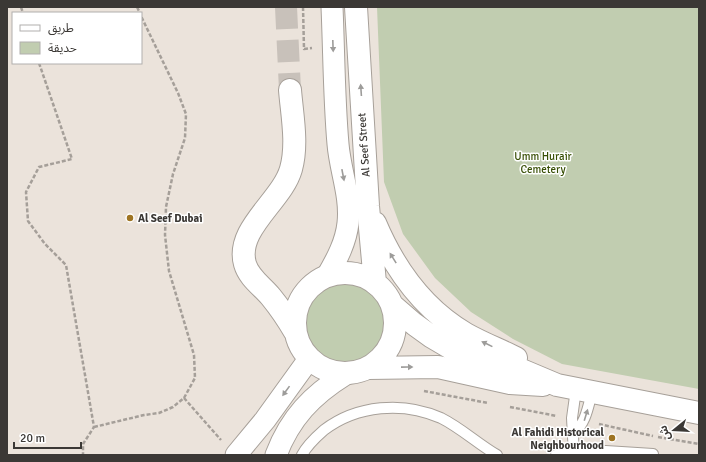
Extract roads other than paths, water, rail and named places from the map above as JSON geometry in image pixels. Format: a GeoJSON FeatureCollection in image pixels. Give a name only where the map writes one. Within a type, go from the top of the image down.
{"type":"FeatureCollection","features":[{"type":"Feature","properties":{"kind":"street","name":"Al Seef Street"},"geometry":{"type":"LineString","coordinates":[[321,280],[341,250],[346,236],[348,220],[348,201],[338,146],[332,7]]}},
{"type":"Feature","properties":{"kind":"street","name":"Al Seef Street"},"geometry":{"type":"LineString","coordinates":[[356,7],[368,206],[375,282]]}},
{"type":"Feature","properties":{"kind":"street"},"geometry":{"type":"LineString","coordinates":[[262,287],[288,290],[304,288],[321,280],[343,273],[365,277],[375,282],[385,292],[392,305],[395,318],[395,331],[391,344],[384,355],[374,365],[357,373],[346,374],[332,372],[320,367],[309,359],[301,349],[295,332],[280,309],[262,287],[251,277],[245,265],[243,251],[247,237],[281,190],[291,169],[294,145],[290,90]]}},
{"type":"Feature","properties":{"kind":"street"},"geometry":{"type":"LineString","coordinates":[[368,206],[384,244],[403,275],[422,299],[444,319],[466,334],[575,388]]}},
{"type":"Feature","properties":{"kind":"street"},"geometry":{"type":"LineString","coordinates":[[295,332],[294,321],[296,310],[303,296],[321,280]]}},
{"type":"Feature","properties":{"kind":"street"},"geometry":{"type":"LineString","coordinates":[[392,305],[414,324],[449,347],[575,388]]}},
{"type":"Feature","properties":{"kind":"street"},"geometry":{"type":"LineString","coordinates":[[230,449],[265,420],[309,359]]}},
{"type":"Feature","properties":{"kind":"street"},"geometry":{"type":"LineString","coordinates":[[368,368],[438,367],[510,383],[575,388],[699,413]]}},
{"type":"Feature","properties":{"kind":"street"},"geometry":{"type":"LineString","coordinates":[[276,455],[284,436],[303,409],[320,392],[346,374]]}},
{"type":"Feature","properties":{"kind":"lane"},"geometry":{"type":"LineString","coordinates":[[573,434],[579,429],[584,421],[575,388]]}},
{"type":"Feature","properties":{"kind":"lane"},"geometry":{"type":"LineString","coordinates":[[574,452],[572,418],[575,388]]}},
{"type":"Feature","properties":{"kind":"lane"},"geometry":{"type":"LineString","coordinates":[[302,455],[304,450],[318,435],[333,423],[350,415],[368,410],[405,408],[441,418],[497,455]]}},
{"type":"Feature","properties":{"kind":"lane"},"geometry":{"type":"LineString","coordinates":[[556,455],[574,452],[653,454]]}},
{"type":"Feature","properties":{"kind":"tunnel"},"geometry":{"type":"LineString","coordinates":[[286,7],[290,90]]}},
{"type":"Feature","properties":{"kind":"place","name":"Al Seef Dubai"},"geometry":{"type":"Point","coordinates":[130,218]}},
{"type":"Feature","properties":{"kind":"place","name":"Al Fahidi Historical Neighbourhood"},"geometry":{"type":"Point","coordinates":[612,438]}},
{"type":"Feature","properties":{"kind":"park label","name":"Umm Hurair Cemetery"},"geometry":{"type":"Point","coordinates":[543,162]}}]}
